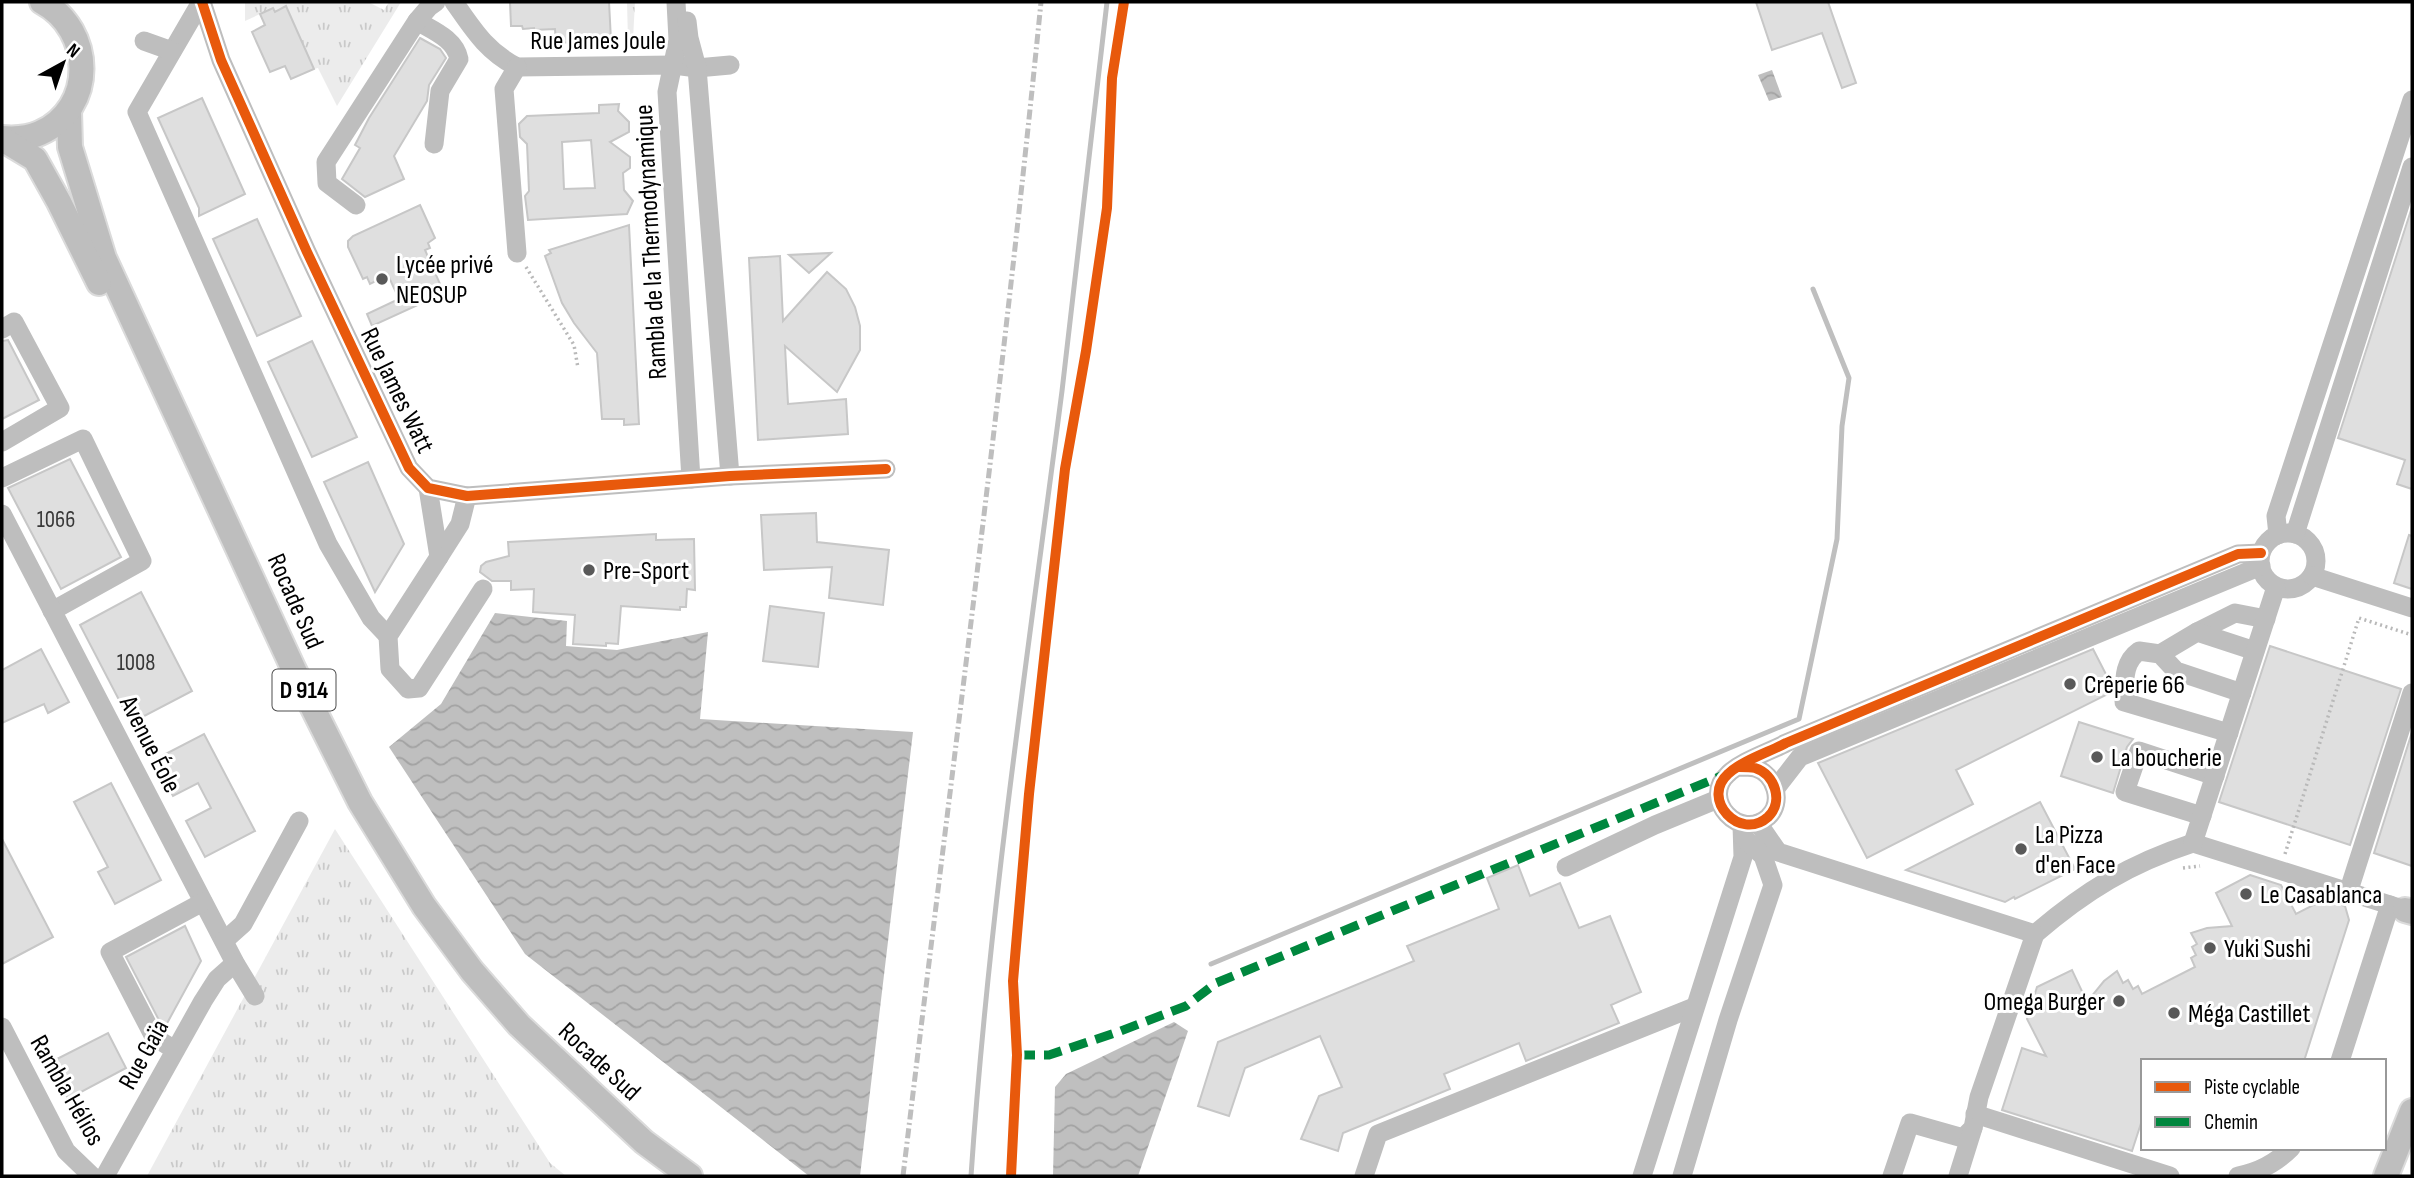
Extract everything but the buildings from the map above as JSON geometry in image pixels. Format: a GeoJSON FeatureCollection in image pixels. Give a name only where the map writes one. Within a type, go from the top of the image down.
{"type":"FeatureCollection","features":[{"type":"Feature","properties":{"kind":"main road"},"geometry":{"type":"LineString","coordinates":[[2,139],[20,139],[39,134],[55,124],[69,111],[80,88],[83,64],[78,39],[65,18],[42,2]]}},
{"type":"Feature","properties":{"kind":"main road","name":"Rocade Sud"},"geometry":{"type":"LineString","coordinates":[[69,111],[69,147],[104,258],[294,670],[360,802],[424,906],[472,971],[519,1026],[644,1142],[690,1176]]}},
{"type":"Feature","properties":{"kind":"main road","name":"Rocade Sud"},"geometry":{"type":"LineString","coordinates":[[2,139],[35,159],[59,202],[346,806],[411,913],[460,980],[510,1036],[616,1134],[670,1176]]}},
{"type":"Feature","properties":{"kind":"main road"},"geometry":{"type":"LineString","coordinates":[[2401,1137],[2412,1104]]}},
{"type":"Feature","properties":{"kind":"main road"},"geometry":{"type":"LineString","coordinates":[[2386,1176],[2412,1111]]}},
{"type":"Feature","properties":{"kind":"street"},"geometry":{"type":"LineString","coordinates":[[201,2],[137,112],[328,544],[370,618],[388,636]]}},
{"type":"Feature","properties":{"kind":"street","name":"Rue James Watt"},"geometry":{"type":"LineString","coordinates":[[201,2],[221,60],[307,252],[409,468],[428,488],[467,496],[730,476],[886,469]]}},
{"type":"Feature","properties":{"kind":"street"},"geometry":{"type":"LineString","coordinates":[[356,205],[327,183],[326,162],[417,21],[436,2]]}},
{"type":"Feature","properties":{"kind":"street","name":"Rue James Joule"},"geometry":{"type":"LineString","coordinates":[[454,2],[484,43],[498,57],[517,67],[674,65],[697,68],[730,65]]}},
{"type":"Feature","properties":{"kind":"street","name":"Rambla de la Thermodynamique"},"geometry":{"type":"LineString","coordinates":[[676,2],[678,40],[667,92],[691,480]]}},
{"type":"Feature","properties":{"kind":"street"},"geometry":{"type":"LineString","coordinates":[[686,2],[689,38],[697,68],[730,476]]}},
{"type":"Feature","properties":{"kind":"street"},"geometry":{"type":"LineString","coordinates":[[417,21],[448,40],[457,49],[459,59],[440,91],[434,144]]}},
{"type":"Feature","properties":{"kind":"street"},"geometry":{"type":"LineString","coordinates":[[144,41],[172,51]]}},
{"type":"Feature","properties":{"kind":"street"},"geometry":{"type":"LineString","coordinates":[[517,67],[504,89],[517,253]]}},
{"type":"Feature","properties":{"kind":"street"},"geometry":{"type":"LineString","coordinates":[[2286,534],[2276,516],[2412,100]]}},
{"type":"Feature","properties":{"kind":"street"},"geometry":{"type":"LineString","coordinates":[[2286,534],[2412,167]]}},
{"type":"Feature","properties":{"kind":"street"},"geometry":{"type":"LineString","coordinates":[[2,329],[14,322],[60,408],[2,442]]}},
{"type":"Feature","properties":{"kind":"street"},"geometry":{"type":"LineString","coordinates":[[2,478],[83,439],[142,561],[52,611]]}},
{"type":"Feature","properties":{"kind":"street"},"geometry":{"type":"LineString","coordinates":[[428,488],[439,557]]}},
{"type":"Feature","properties":{"kind":"street"},"geometry":{"type":"LineString","coordinates":[[467,496],[460,524],[388,636],[390,669],[408,689],[419,688],[483,589]]}},
{"type":"Feature","properties":{"kind":"street","name":"Avenue Éole"},"geometry":{"type":"LineString","coordinates":[[2,514],[235,963],[255,996]]}},
{"type":"Feature","properties":{"kind":"street"},"geometry":{"type":"LineString","coordinates":[[2286,534],[2307,540],[2315,551],[2315,570],[2305,584],[2296,589],[2276,587],[2266,578],[2261,560],[2268,542],[2286,534]]}},
{"type":"Feature","properties":{"kind":"street"},"geometry":{"type":"LineString","coordinates":[[2035,934],[1778,852],[1726,816],[1718,799],[1719,786],[1727,774],[1786,743],[2238,554],[2261,560]]}},
{"type":"Feature","properties":{"kind":"street"},"geometry":{"type":"LineString","coordinates":[[1776,788],[1800,757],[2261,560]]}},
{"type":"Feature","properties":{"kind":"street"},"geometry":{"type":"LineString","coordinates":[[2315,570],[2412,597]]}},
{"type":"Feature","properties":{"kind":"street"},"geometry":{"type":"LineString","coordinates":[[2315,570],[2412,608]]}},
{"type":"Feature","properties":{"kind":"street"},"geometry":{"type":"LineString","coordinates":[[2193,843],[2276,587]]}},
{"type":"Feature","properties":{"kind":"street"},"geometry":{"type":"LineString","coordinates":[[2228,733],[2124,702],[2125,671],[2130,658],[2139,652],[2160,654],[2235,612],[2266,619]]}},
{"type":"Feature","properties":{"kind":"street"},"geometry":{"type":"LineString","coordinates":[[2197,632],[2255,651]]}},
{"type":"Feature","properties":{"kind":"street"},"geometry":{"type":"LineString","coordinates":[[2160,654],[2176,671],[2242,693]]}},
{"type":"Feature","properties":{"kind":"street"},"geometry":{"type":"LineString","coordinates":[[2347,893],[2412,693]]}},
{"type":"Feature","properties":{"kind":"street"},"geometry":{"type":"LineString","coordinates":[[2202,816],[2125,792],[2139,751],[2215,776]]}},
{"type":"Feature","properties":{"kind":"street"},"geometry":{"type":"LineString","coordinates":[[1642,1176],[1743,857],[1748,829],[1770,816],[1776,804],[1776,788],[1771,779],[1757,768],[1739,767]]}},
{"type":"Feature","properties":{"kind":"street"},"geometry":{"type":"LineString","coordinates":[[1566,867],[1718,799]]}},
{"type":"Feature","properties":{"kind":"street"},"geometry":{"type":"LineString","coordinates":[[224,941],[243,924],[299,821]]}},
{"type":"Feature","properties":{"kind":"street"},"geometry":{"type":"LineString","coordinates":[[1682,1176],[1728,1020],[1773,885],[1763,856],[1748,829]]}},
{"type":"Feature","properties":{"kind":"street"},"geometry":{"type":"LineString","coordinates":[[1958,1176],[1992,1056],[2035,934],[2069,905],[2107,879],[2165,852],[2193,843],[2405,909],[2341,1059]]}},
{"type":"Feature","properties":{"kind":"street"},"geometry":{"type":"LineString","coordinates":[[175,1051],[155,1037],[110,952],[203,902]]}},
{"type":"Feature","properties":{"kind":"street","name":"Rue Gaïa"},"geometry":{"type":"LineString","coordinates":[[105,1176],[217,979],[235,963]]}},
{"type":"Feature","properties":{"kind":"street"},"geometry":{"type":"LineString","coordinates":[[1364,1176],[1378,1134],[1694,1007]]}},
{"type":"Feature","properties":{"kind":"street","name":"Rambla Hélios"},"geometry":{"type":"LineString","coordinates":[[2,1027],[66,1151],[92,1176]]}},
{"type":"Feature","properties":{"kind":"street"},"geometry":{"type":"LineString","coordinates":[[1892,1176],[1910,1123],[1963,1138],[1974,1121]]}},
{"type":"Feature","properties":{"kind":"street"},"geometry":{"type":"LineString","coordinates":[[1974,1121],[2170,1176]]}},
{"type":"Feature","properties":{"kind":"street"},"geometry":{"type":"LineString","coordinates":[[2238,1176],[2252,1174],[2271,1165],[2289,1150]]}},
{"type":"Feature","properties":{"kind":"path"},"geometry":{"type":"LineString","coordinates":[[517,253],[574,345],[578,368]]}},
{"type":"Feature","properties":{"kind":"path"},"geometry":{"type":"LineString","coordinates":[[2280,871],[2359,618],[2412,635]]}},
{"type":"Feature","properties":{"kind":"path"},"geometry":{"type":"LineString","coordinates":[[2182,868],[2207,865]]}},
{"type":"Feature","properties":{"kind":"green space"},"geometry":{"type":"Polygon","coordinates":[[[245,2],[368,2],[384,10],[389,2],[401,2],[337,106],[318,68],[314,69],[286,7],[275,12],[273,8],[245,21],[245,2]]]}},
{"type":"Feature","properties":{"kind":"green space"},"geometry":{"type":"Polygon","coordinates":[[[627,2],[635,2],[633,39],[628,40],[627,2]]]}},
{"type":"Feature","properties":{"kind":"green space"},"geometry":{"type":"Polygon","coordinates":[[[335,829],[550,1163],[566,1176],[147,1176],[335,829]]]}},
{"type":"Feature","properties":{"kind":"water"},"geometry":{"type":"Polygon","coordinates":[[[1772,70],[1782,97],[1769,101],[1758,75],[1772,70]]]}},
{"type":"Feature","properties":{"kind":"water"},"geometry":{"type":"Polygon","coordinates":[[[495,613],[567,621],[566,646],[617,650],[708,632],[700,719],[913,732],[860,1176],[809,1176],[525,954],[389,747],[441,704],[495,613]]]}},
{"type":"Feature","properties":{"kind":"water"},"geometry":{"type":"Polygon","coordinates":[[[1174,1022],[1188,1031],[1138,1176],[1053,1176],[1055,1087],[1066,1074],[1174,1022]]]}},
{"type":"Feature","properties":{"kind":"waterway"},"geometry":{"type":"LineString","coordinates":[[971,1176],[999,881],[1062,391],[1107,2]]}},
{"type":"Feature","properties":{"kind":"waterway"},"geometry":{"type":"LineString","coordinates":[[1211,964],[1799,719],[1837,539],[1842,426],[1849,378],[1813,289]]}},
{"type":"Feature","properties":{"kind":"railway"},"geometry":{"type":"LineString","coordinates":[[903,1176],[993,443],[1041,2]]}},
{"type":"Feature","properties":{"kind":"marked path"},"geometry":{"type":"LineString","coordinates":[[1017,1055],[1049,1055],[1186,1006],[1216,983],[1724,775]]}},
{"type":"Feature","properties":{"kind":"cycle path"},"geometry":{"type":"LineString","coordinates":[[202,2],[221,60],[307,252],[409,468],[428,488],[467,496],[730,476],[886,469]]}},
{"type":"Feature","properties":{"kind":"cycle path"},"geometry":{"type":"LineString","coordinates":[[1011,1176],[1017,1055],[1013,981],[1029,794],[1065,469],[1107,208],[1112,78],[1124,2]]}},
{"type":"Feature","properties":{"kind":"cycle path"},"geometry":{"type":"LineString","coordinates":[[1739,767],[1762,771],[1775,789],[1776,804],[1773,811],[1757,823],[1736,821],[1727,814],[1718,795],[1728,774],[1748,761],[2238,554],[2261,553]]}},
{"type":"Feature","properties":{"kind":"place","name":"Lycée privé NEOSUP"},"geometry":{"type":"Point","coordinates":[382,279]}},
{"type":"Feature","properties":{"kind":"place","name":"Pre-Sport"},"geometry":{"type":"Point","coordinates":[589,570]}},
{"type":"Feature","properties":{"kind":"place","name":"Crêperie 66"},"geometry":{"type":"Point","coordinates":[2070,684]}},
{"type":"Feature","properties":{"kind":"place","name":"La boucherie"},"geometry":{"type":"Point","coordinates":[2097,757]}},
{"type":"Feature","properties":{"kind":"place","name":"La Pizza d'en Face"},"geometry":{"type":"Point","coordinates":[2021,849]}},
{"type":"Feature","properties":{"kind":"place","name":"Le Casablanca"},"geometry":{"type":"Point","coordinates":[2246,894]}},
{"type":"Feature","properties":{"kind":"place","name":"Yuki Sushi"},"geometry":{"type":"Point","coordinates":[2210,948]}},
{"type":"Feature","properties":{"kind":"place","name":"Omega Burger"},"geometry":{"type":"Point","coordinates":[2119,1001]}},
{"type":"Feature","properties":{"kind":"place","name":"Méga Castillet"},"geometry":{"type":"Point","coordinates":[2174,1013]}}]}
